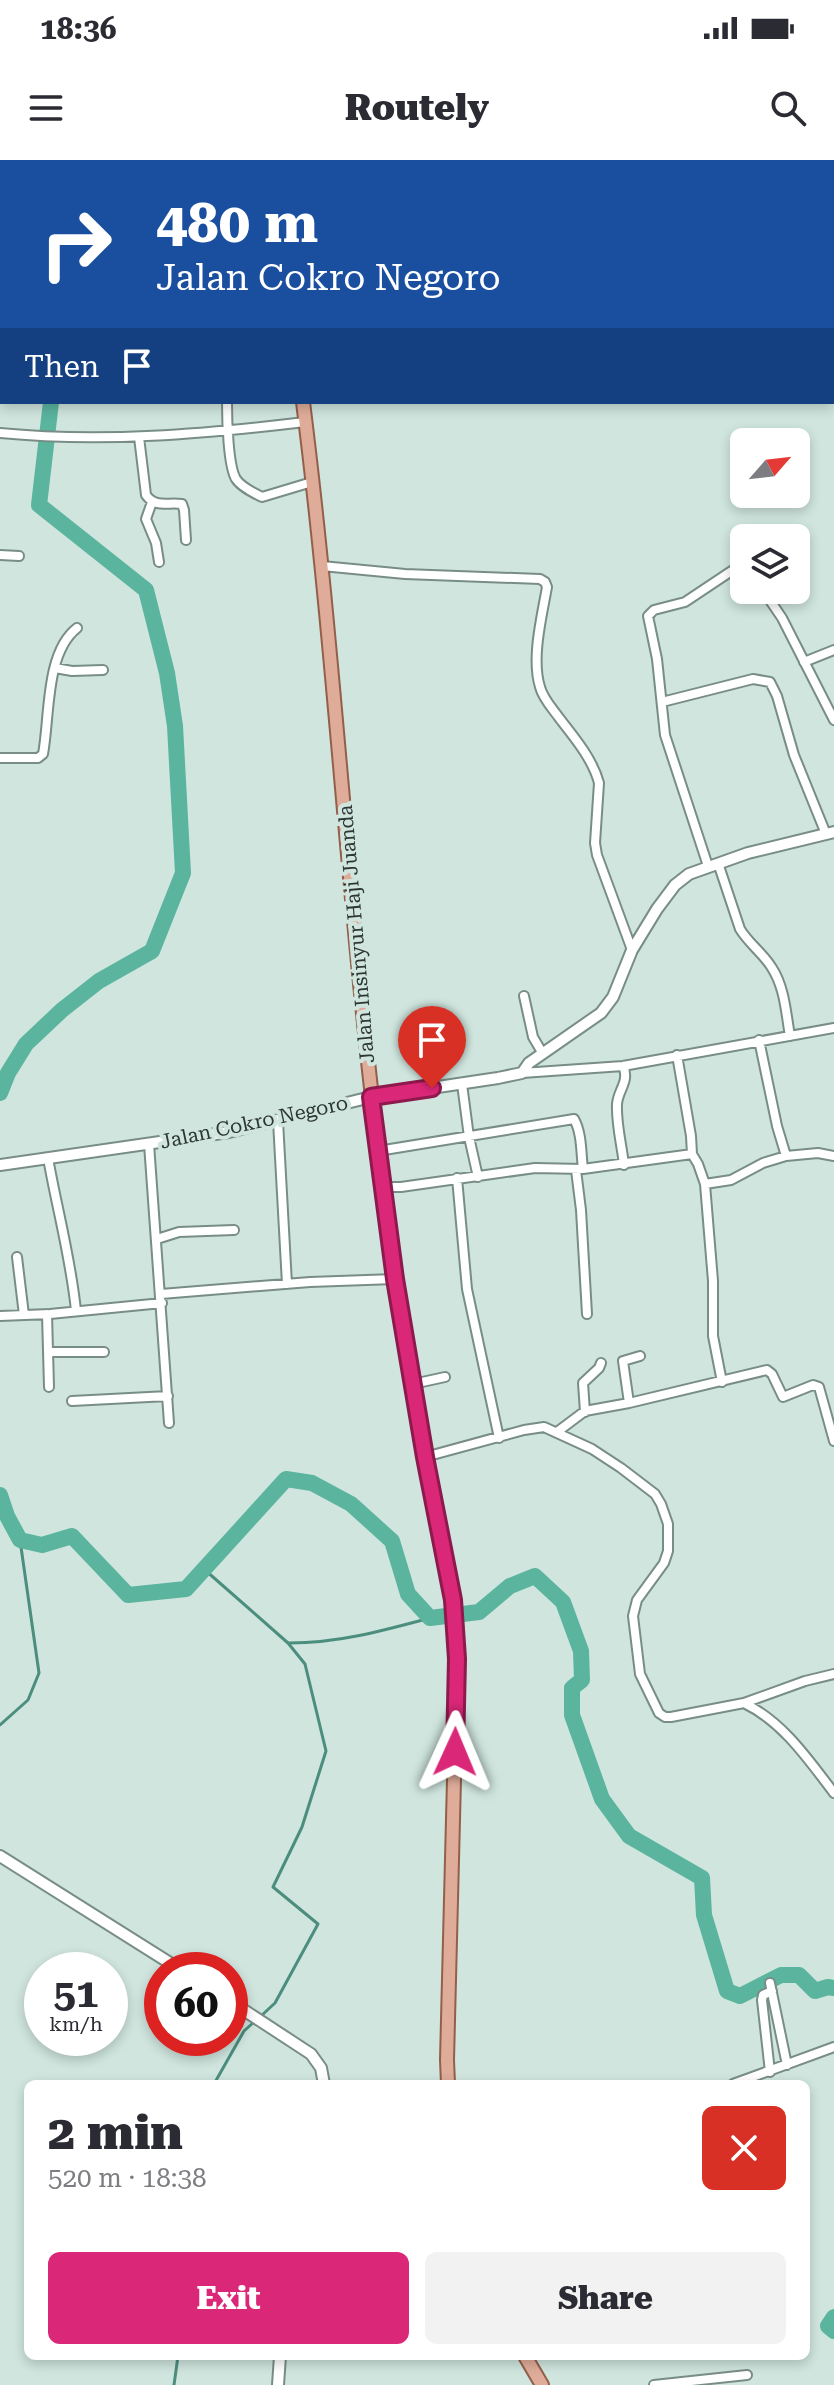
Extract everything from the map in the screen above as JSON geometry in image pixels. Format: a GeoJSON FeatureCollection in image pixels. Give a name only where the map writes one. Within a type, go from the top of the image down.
{"type":"FeatureCollection","features":[{"type":"Feature","properties":{"kind":"main road","name":"Jalan Insinyur Haji Juanda"},"geometry":{"type":"LineString","coordinates":[[303,404],[322,566],[371,1097],[395,1279],[456,1628],[448,2080]]}},
{"type":"Feature","properties":{"kind":"main road"},"geometry":{"type":"LineString","coordinates":[[527,2360],[542,2385]]}},
{"type":"Feature","properties":{"kind":"street"},"geometry":{"type":"LineString","coordinates":[[227,404],[227,431],[234,477],[241,485],[267,497],[312,482]]}},
{"type":"Feature","properties":{"kind":"street"},"geometry":{"type":"LineString","coordinates":[[0,433],[139,437],[305,422]]}},
{"type":"Feature","properties":{"kind":"street"},"geometry":{"type":"LineString","coordinates":[[139,437],[144,490],[152,502]]}},
{"type":"Feature","properties":{"kind":"street"},"geometry":{"type":"LineString","coordinates":[[152,502],[182,504],[186,540]]}},
{"type":"Feature","properties":{"kind":"street"},"geometry":{"type":"LineString","coordinates":[[152,502],[146,519],[156,543],[159,562]]}},
{"type":"Feature","properties":{"kind":"street"},"geometry":{"type":"LineString","coordinates":[[0,555],[19,556]]}},
{"type":"Feature","properties":{"kind":"street"},"geometry":{"type":"LineString","coordinates":[[322,566],[405,574],[540,579],[545,582],[547,587],[537,650],[540,687],[597,775],[597,855],[632,950]]}},
{"type":"Feature","properties":{"kind":"street"},"geometry":{"type":"LineString","coordinates":[[730,572],[685,602],[654,610],[649,614],[648,621],[657,659],[665,735],[740,929],[777,978],[790,1036]]}},
{"type":"Feature","properties":{"kind":"street"},"geometry":{"type":"LineString","coordinates":[[772,604],[834,720]]}},
{"type":"Feature","properties":{"kind":"street"},"geometry":{"type":"LineString","coordinates":[[0,758],[38,758],[43,754],[55,668],[64,641],[77,628]]}},
{"type":"Feature","properties":{"kind":"street"},"geometry":{"type":"LineString","coordinates":[[804,662],[834,650]]}},
{"type":"Feature","properties":{"kind":"street"},"geometry":{"type":"LineString","coordinates":[[55,668],[103,670]]}},
{"type":"Feature","properties":{"kind":"street"},"geometry":{"type":"LineString","coordinates":[[522,1073],[529,1063],[601,1013],[613,997],[632,950],[657,909],[675,885],[689,874],[748,853],[830,833],[794,755],[770,682],[753,679],[662,702]]}},
{"type":"Feature","properties":{"kind":"street"},"geometry":{"type":"LineString","coordinates":[[524,996],[533,1037],[543,1054]]}},
{"type":"Feature","properties":{"kind":"street"},"geometry":{"type":"LineString","coordinates":[[522,1073],[623,1066],[834,1028]]}},
{"type":"Feature","properties":{"kind":"street"},"geometry":{"type":"LineString","coordinates":[[759,1040],[786,1156]]}},
{"type":"Feature","properties":{"kind":"street"},"geometry":{"type":"LineString","coordinates":[[677,1055],[692,1154],[705,1184],[713,1281],[713,1336],[722,1382]]}},
{"type":"Feature","properties":{"kind":"street"},"geometry":{"type":"LineString","coordinates":[[623,1066],[627,1074],[617,1102],[624,1165]]}},
{"type":"Feature","properties":{"kind":"street","name":"Jalan Cokro Negoro"},"geometry":{"type":"LineString","coordinates":[[0,1165],[229,1132],[371,1097],[522,1073]]}},
{"type":"Feature","properties":{"kind":"street"},"geometry":{"type":"LineString","coordinates":[[462,1084],[478,1177]]}},
{"type":"Feature","properties":{"kind":"street"},"geometry":{"type":"LineString","coordinates":[[378,1151],[575,1120],[580,1135],[587,1314]]}},
{"type":"Feature","properties":{"kind":"street"},"geometry":{"type":"LineString","coordinates":[[278,1121],[287,1284]]}},
{"type":"Feature","properties":{"kind":"street"},"geometry":{"type":"LineString","coordinates":[[149,1144],[169,1423]]}},
{"type":"Feature","properties":{"kind":"street"},"geometry":{"type":"LineString","coordinates":[[705,1184],[731,1180],[763,1163],[786,1156],[818,1153],[834,1156]]}},
{"type":"Feature","properties":{"kind":"street"},"geometry":{"type":"LineString","coordinates":[[383,1187],[535,1168],[579,1169],[624,1165],[692,1154]]}},
{"type":"Feature","properties":{"kind":"street"},"geometry":{"type":"LineString","coordinates":[[48,1158],[72,1271],[76,1311]]}},
{"type":"Feature","properties":{"kind":"street"},"geometry":{"type":"LineString","coordinates":[[457,1178],[467,1289],[499,1438]]}},
{"type":"Feature","properties":{"kind":"street"},"geometry":{"type":"LineString","coordinates":[[157,1239],[179,1232],[234,1230]]}},
{"type":"Feature","properties":{"kind":"street"},"geometry":{"type":"LineString","coordinates":[[17,1257],[24,1315]]}},
{"type":"Feature","properties":{"kind":"street"},"geometry":{"type":"LineString","coordinates":[[0,1316],[76,1311],[287,1284],[395,1279]]}},
{"type":"Feature","properties":{"kind":"street"},"geometry":{"type":"LineString","coordinates":[[47,1314],[49,1387]]}},
{"type":"Feature","properties":{"kind":"street"},"geometry":{"type":"LineString","coordinates":[[48,1352],[104,1352]]}},
{"type":"Feature","properties":{"kind":"street"},"geometry":{"type":"LineString","coordinates":[[629,1403],[623,1361],[640,1356]]}},
{"type":"Feature","properties":{"kind":"street"},"geometry":{"type":"LineString","coordinates":[[585,1412],[583,1383],[601,1363]]}},
{"type":"Feature","properties":{"kind":"street"},"geometry":{"type":"LineString","coordinates":[[557,1432],[585,1412],[767,1370],[783,1397],[816,1385],[821,1391],[834,1441]]}},
{"type":"Feature","properties":{"kind":"street"},"geometry":{"type":"LineString","coordinates":[[413,1384],[445,1377]]}},
{"type":"Feature","properties":{"kind":"street"},"geometry":{"type":"LineString","coordinates":[[72,1401],[168,1396]]}},
{"type":"Feature","properties":{"kind":"street"},"geometry":{"type":"LineString","coordinates":[[425,1457],[544,1427],[592,1449],[655,1494],[666,1515],[670,1537],[664,1563],[637,1600],[633,1616],[640,1674],[659,1713],[665,1717],[744,1703],[834,1674]]}},
{"type":"Feature","properties":{"kind":"street"},"geometry":{"type":"LineString","coordinates":[[744,1703],[782,1728],[834,1793]]}},
{"type":"Feature","properties":{"kind":"street"},"geometry":{"type":"LineString","coordinates":[[0,1856],[152,1952]]}},
{"type":"Feature","properties":{"kind":"street"},"geometry":{"type":"LineString","coordinates":[[770,2072],[762,2000],[771,1987],[787,2065]]}},
{"type":"Feature","properties":{"kind":"street"},"geometry":{"type":"LineString","coordinates":[[248,2013],[298,2044],[316,2060],[323,2080]]}},
{"type":"Feature","properties":{"kind":"street"},"geometry":{"type":"LineString","coordinates":[[758,2080],[770,2072],[834,2047]]}},
{"type":"Feature","properties":{"kind":"street"},"geometry":{"type":"LineString","coordinates":[[278,2385],[280,2360]]}},
{"type":"Feature","properties":{"kind":"street"},"geometry":{"type":"LineString","coordinates":[[654,2385],[747,2375]]}},
{"type":"Feature","properties":{"kind":"waterway"},"geometry":{"type":"LineString","coordinates":[[0,1093],[26,1044],[62,1010],[99,981],[152,951],[183,873],[175,726],[167,673],[146,590],[39,505],[51,404]]}},
{"type":"Feature","properties":{"kind":"waterway"},"geometry":{"type":"LineString","coordinates":[[0,1495],[20,1540],[42,1545],[72,1536],[128,1595],[186,1589],[286,1479],[312,1483],[351,1504],[392,1541],[408,1594],[430,1618],[479,1612],[510,1586],[535,1576],[563,1602],[581,1651],[582,1680],[572,1688],[572,1715],[602,1799],[629,1836],[702,1878],[704,1915],[727,1991],[740,1996],[781,1975],[799,1975],[815,1991],[834,1988]]}},
{"type":"Feature","properties":{"kind":"waterway"},"geometry":{"type":"LineString","coordinates":[[0,1725],[28,1700],[39,1673],[20,1540]]}},
{"type":"Feature","properties":{"kind":"waterway"},"geometry":{"type":"LineString","coordinates":[[205,1570],[288,1643],[305,1664],[326,1751],[302,1827],[273,1887],[318,1924],[275,2003],[261,2016]]}},
{"type":"Feature","properties":{"kind":"waterway"},"geometry":{"type":"LineString","coordinates":[[289,1643],[342,1639],[430,1618]]}},
{"type":"Feature","properties":{"kind":"waterway"},"geometry":{"type":"LineString","coordinates":[[216,2080],[244,2031],[255,2021]]}},
{"type":"Feature","properties":{"kind":"waterway"},"geometry":{"type":"LineString","coordinates":[[834,2317],[828,2326],[834,2331]]}},
{"type":"Feature","properties":{"kind":"waterway"},"geometry":{"type":"LineString","coordinates":[[174,2385],[177,2360]]}},
{"type":"Feature","properties":{"kind":"route"},"geometry":{"type":"LineString","coordinates":[[432,1088],[371,1097],[395,1279],[453,1600],[457,1659],[455,1752]]}}]}
